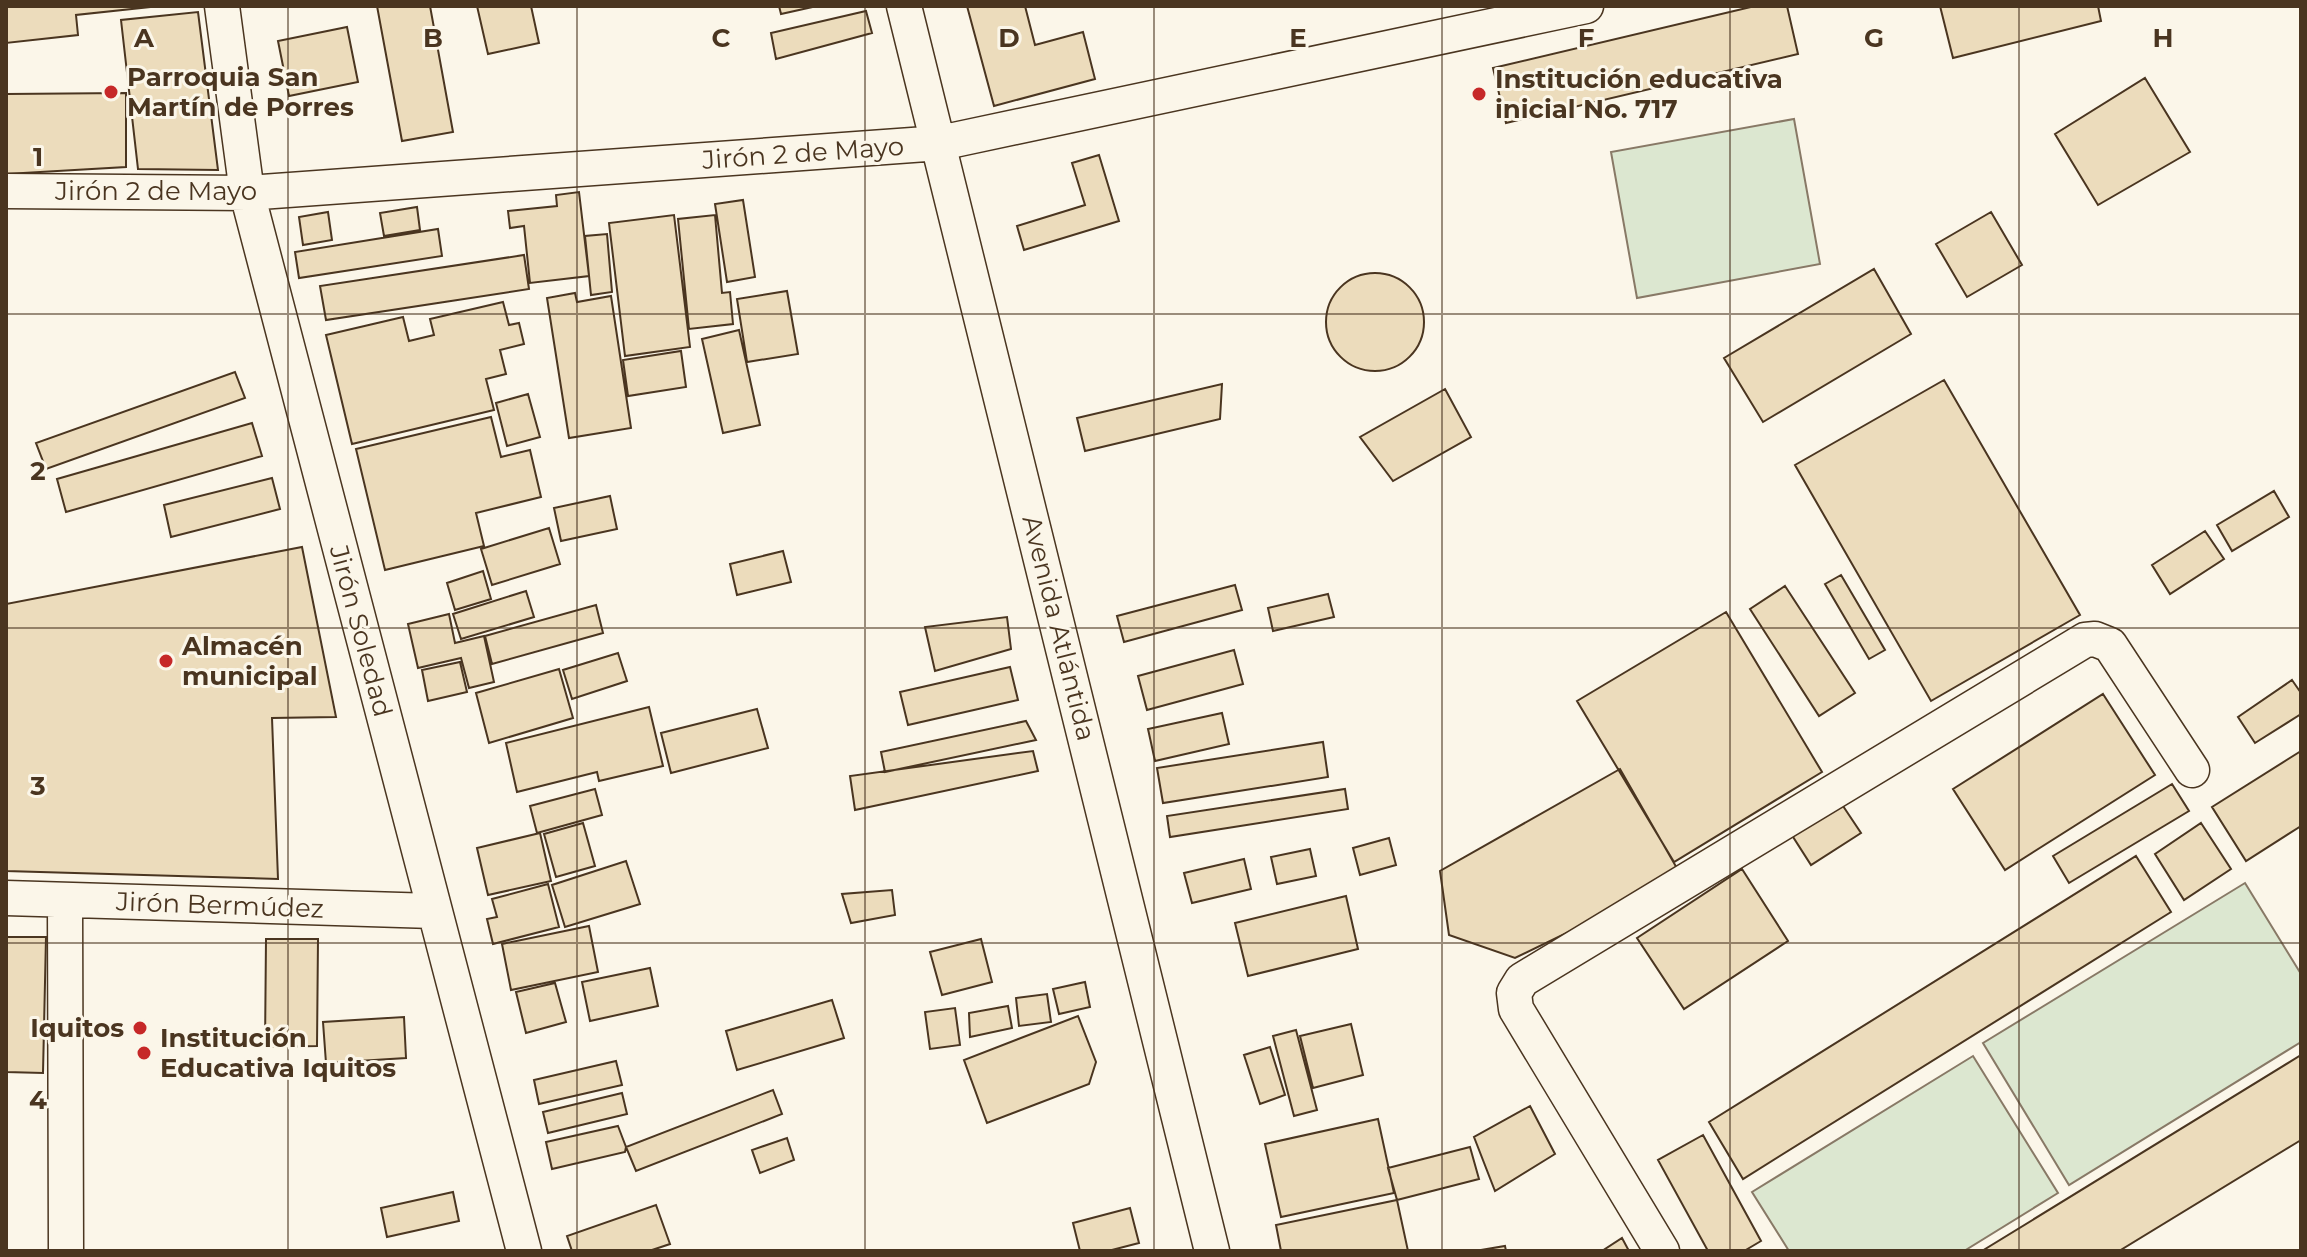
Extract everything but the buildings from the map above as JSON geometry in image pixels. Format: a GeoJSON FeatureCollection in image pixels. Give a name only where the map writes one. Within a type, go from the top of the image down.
{"type":"FeatureCollection","features":[{"type":"Feature","properties":{"kind":"street","name":"Jirón Soledad"},"geometry":{"type":"LineString","coordinates":[[222,6],[247,193],[524,1251]]}},
{"type":"Feature","properties":{"kind":"street","name":"Avenida Atlántida"},"geometry":{"type":"LineString","coordinates":[[904,6],[1212,1251]]}},
{"type":"Feature","properties":{"kind":"street","name":"Jirón 2 de Mayo"},"geometry":{"type":"LineString","coordinates":[[6,191],[247,193],[940,143],[1586,6]]}},
{"type":"Feature","properties":{"kind":"street"},"geometry":{"type":"LineString","coordinates":[[1662,1251],[1516,1009],[1514,993],[1522,980],[2085,640],[2095,639],[2110,645],[2192,770]]}},
{"type":"Feature","properties":{"kind":"street","name":"Jirón Bermúdez"},"geometry":{"type":"LineString","coordinates":[[6,898],[433,911]]}},
{"type":"Feature","properties":{"kind":"street"},"geometry":{"type":"LineString","coordinates":[[65,901],[66,1251]]}},
{"type":"Feature","properties":{"kind":"green space"},"geometry":{"type":"Polygon","coordinates":[[[1794,119],[1820,264],[1637,298],[1611,152],[1794,119]]]}},
{"type":"Feature","properties":{"kind":"green space"},"geometry":{"type":"Polygon","coordinates":[[[2245,883],[2301,974],[2301,1042],[2069,1185],[1983,1043],[2245,883]]]}},
{"type":"Feature","properties":{"kind":"green space"},"geometry":{"type":"Polygon","coordinates":[[[1973,1056],[2058,1193],[1964,1251],[1789,1251],[1752,1192],[1973,1056]]]}},
{"type":"Feature","properties":{"kind":"place","name":"Parroquia San Martín de Porres"},"geometry":{"type":"Point","coordinates":[111,92]}},
{"type":"Feature","properties":{"kind":"place","name":"Institución educativa inicial No. 717"},"geometry":{"type":"Point","coordinates":[1479,94]}},
{"type":"Feature","properties":{"kind":"place","name":"Almacén municipal"},"geometry":{"type":"Point","coordinates":[166,661]}},
{"type":"Feature","properties":{"kind":"place","name":"Iquitos"},"geometry":{"type":"Point","coordinates":[140,1028]}},
{"type":"Feature","properties":{"kind":"place","name":"Institución Educativa Iquitos"},"geometry":{"type":"Point","coordinates":[144,1053]}}]}
